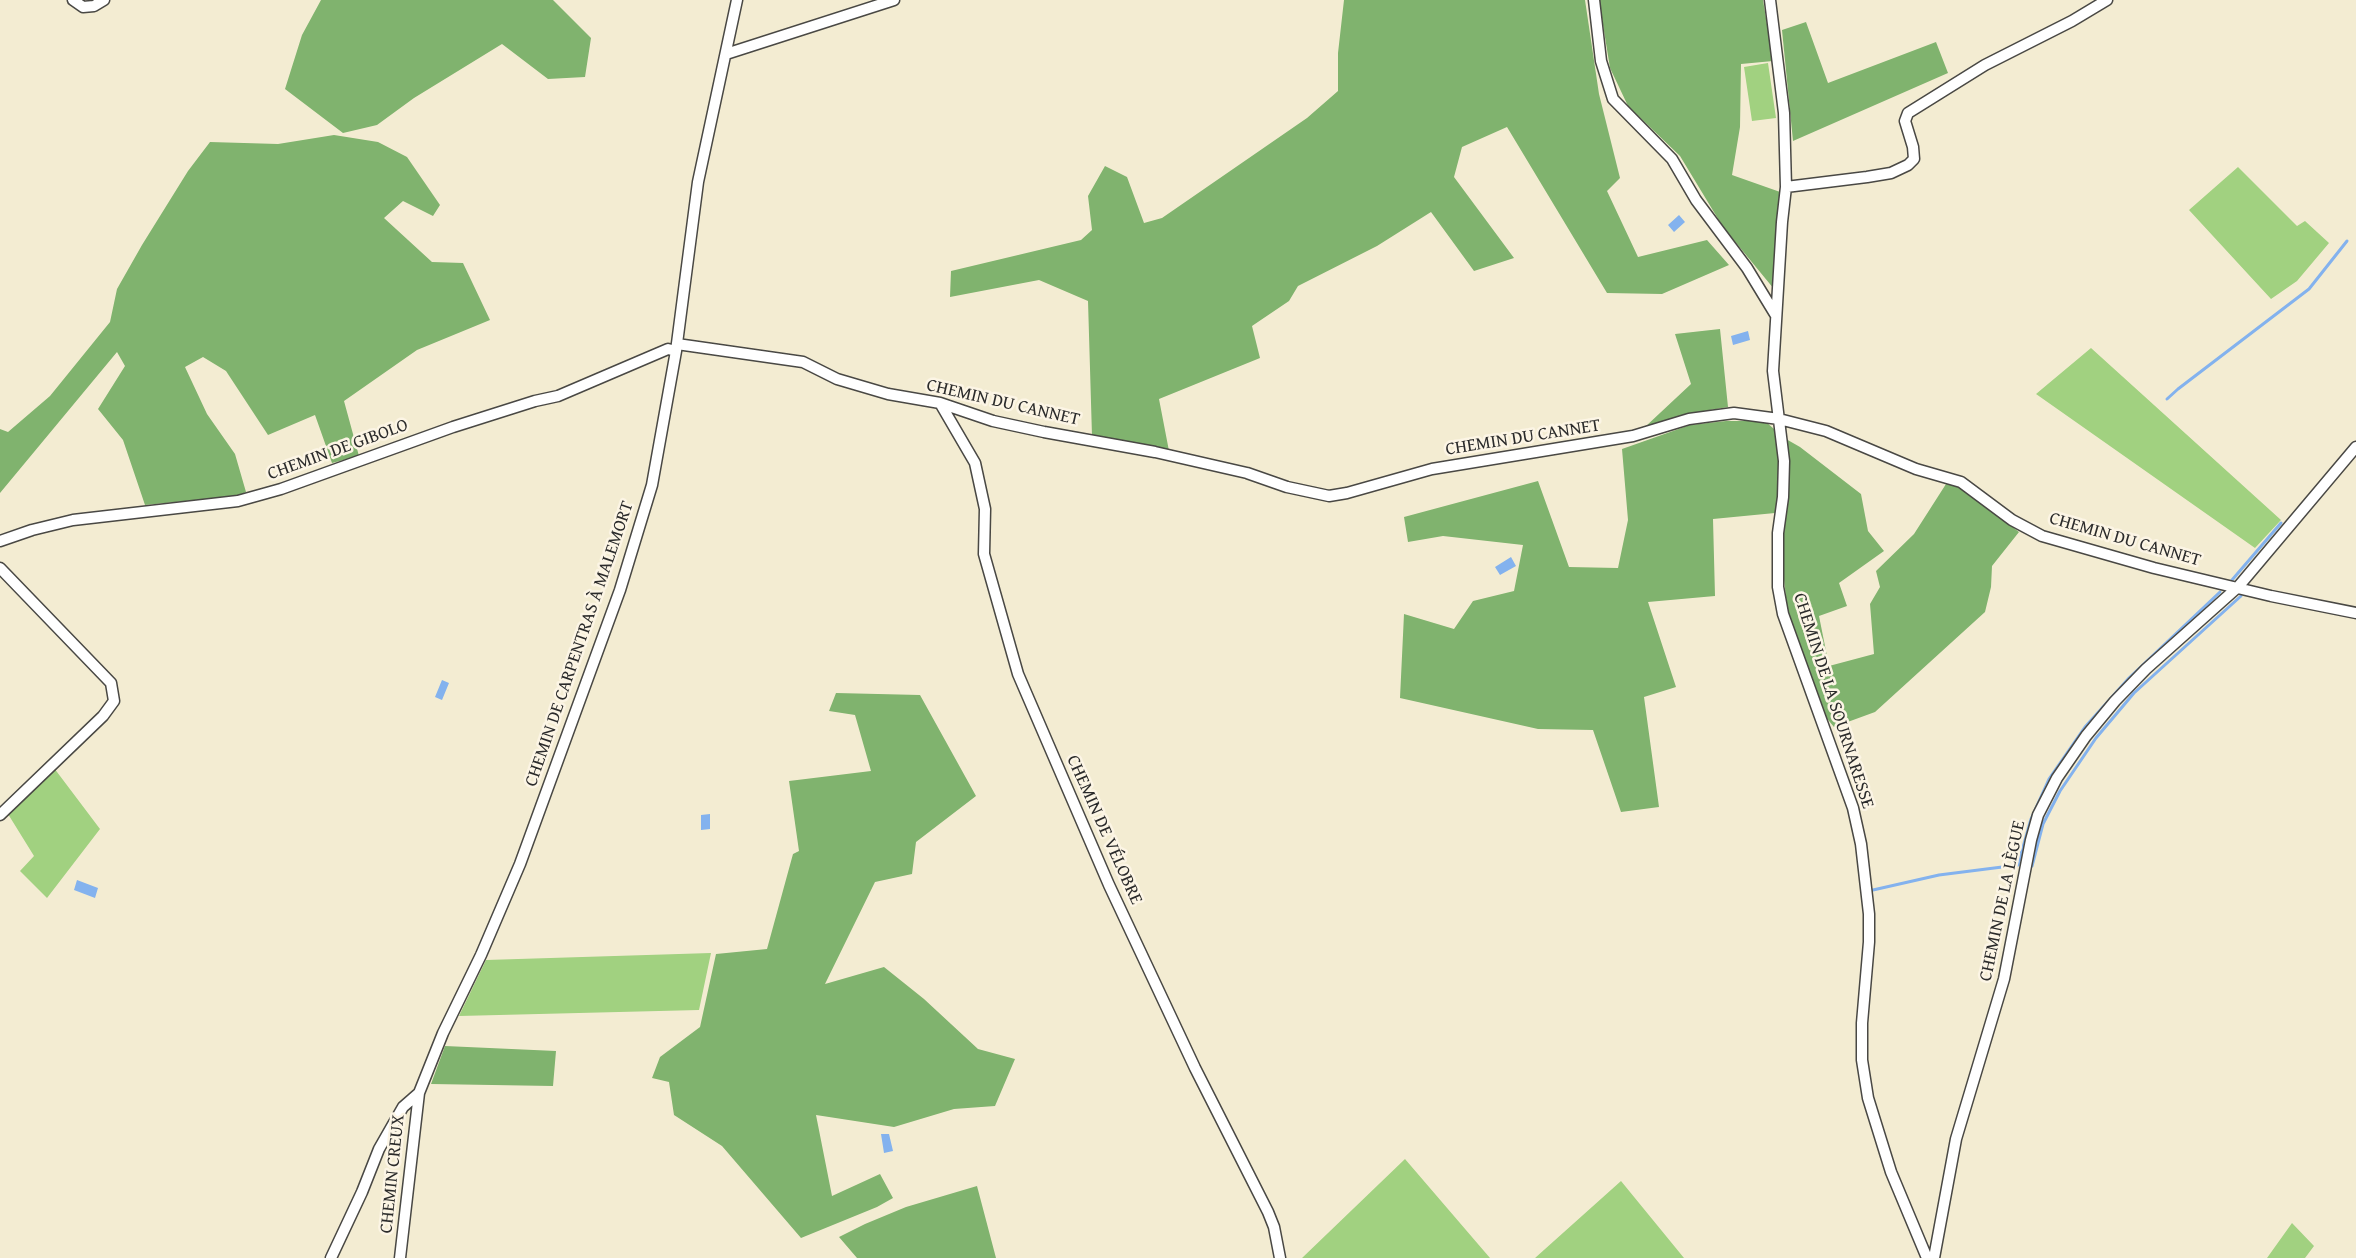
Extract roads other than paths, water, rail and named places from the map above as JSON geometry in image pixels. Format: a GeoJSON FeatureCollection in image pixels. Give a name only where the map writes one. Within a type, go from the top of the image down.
{"type":"FeatureCollection","features":[{"type":"Feature","properties":{"kind":"street"},"geometry":{"type":"LineString","coordinates":[[73,0],[83,7],[94,6],[104,0]]}},
{"type":"Feature","properties":{"kind":"street","name":"CHEMIN DE CARPENTRAS À MALEMORT"},"geometry":{"type":"LineString","coordinates":[[331,1258],[379,1149],[403,1107],[418,1093],[443,1033],[481,956],[520,864],[620,590],[652,485],[677,348],[698,182],[737,0]]}},
{"type":"Feature","properties":{"kind":"street"},"geometry":{"type":"LineString","coordinates":[[726,54],[894,0]]}},
{"type":"Feature","properties":{"kind":"street"},"geometry":{"type":"LineString","coordinates":[[1594,0],[1601,61],[1613,99],[1672,159],[1696,200],[1746,268],[1775,315]]}},
{"type":"Feature","properties":{"kind":"street","name":"CHEMIN DE LA SOURNARESSE"},"geometry":{"type":"LineString","coordinates":[[1770,0],[1784,112],[1786,187],[1775,315],[1773,371],[1784,461],[1783,497],[1778,533],[1778,587],[1784,614],[1853,808],[1866,878],[1869,942],[1862,1023],[1862,1060],[1868,1098],[1891,1172],[1927,1258]]}},
{"type":"Feature","properties":{"kind":"street"},"geometry":{"type":"LineString","coordinates":[[1786,187],[1891,173],[1908,165],[1914,159],[1905,121],[1908,112],[1985,65],[2072,21],[2106,0]]}},
{"type":"Feature","properties":{"kind":"street","name":"CHEMIN DU CANNET"},"geometry":{"type":"LineString","coordinates":[[677,348],[803,362],[837,379],[888,394],[940,403],[993,421],[1201,462],[1247,473],[1287,487],[1329,496],[1347,494],[1432,469],[1634,436],[1689,419],[1734,413],[1779,419],[1826,431],[1916,469],[1961,482],[2012,519],[2042,536],[2154,568],[2271,596],[2356,613]]}},
{"type":"Feature","properties":{"kind":"street","name":"CHEMIN DE GIBOLO"},"geometry":{"type":"LineString","coordinates":[[0,542],[32,530],[73,520],[238,501],[282,489],[453,427],[558,396],[668,349],[677,348]]}},
{"type":"Feature","properties":{"kind":"street","name":"CHEMIN DE VÉLOBRE"},"geometry":{"type":"LineString","coordinates":[[940,403],[975,463],[985,509],[984,554],[1018,674],[1114,896],[1195,1068],[1268,1212],[1274,1227],[1280,1258]]}},
{"type":"Feature","properties":{"kind":"street","name":"CHEMIN DE LA LÈGUE"},"geometry":{"type":"LineString","coordinates":[[1934,1258],[1956,1139],[2004,979],[2026,862],[2038,815],[2057,778],[2086,736],[2115,701],[2146,669],[2238,587],[2356,447]]}},
{"type":"Feature","properties":{"kind":"street"},"geometry":{"type":"LineString","coordinates":[[0,568],[111,683],[114,701],[103,716],[0,815]]}},
{"type":"Feature","properties":{"kind":"street","name":"CHEMIN CREUX"},"geometry":{"type":"LineString","coordinates":[[400,1258],[418,1093]]}},
{"type":"Feature","properties":{"kind":"water"},"geometry":{"type":"Polygon","coordinates":[[[1679,215],[1685,222],[1674,232],[1668,225],[1679,215]]]}},
{"type":"Feature","properties":{"kind":"water"},"geometry":{"type":"Polygon","coordinates":[[[1748,331],[1750,340],[1733,345],[1731,336],[1748,331]]]}},
{"type":"Feature","properties":{"kind":"water"},"geometry":{"type":"Polygon","coordinates":[[[1511,557],[1516,566],[1500,575],[1495,567],[1511,557]]]}},
{"type":"Feature","properties":{"kind":"water"},"geometry":{"type":"Polygon","coordinates":[[[442,680],[449,683],[442,700],[435,697],[442,680]]]}},
{"type":"Feature","properties":{"kind":"water"},"geometry":{"type":"Polygon","coordinates":[[[710,814],[710,829],[701,830],[701,815],[710,814]]]}},
{"type":"Feature","properties":{"kind":"water"},"geometry":{"type":"Polygon","coordinates":[[[77,880],[98,888],[95,898],[74,890],[77,880]]]}},
{"type":"Feature","properties":{"kind":"water"},"geometry":{"type":"Polygon","coordinates":[[[881,1134],[889,1134],[893,1151],[884,1153],[881,1134]]]}},
{"type":"Feature","properties":{"kind":"waterway"},"geometry":{"type":"LineString","coordinates":[[2167,399],[2309,289],[2347,241]]}},
{"type":"Feature","properties":{"kind":"waterway"},"geometry":{"type":"LineString","coordinates":[[2232,580],[2281,523]]}},
{"type":"Feature","properties":{"kind":"waterway"},"geometry":{"type":"LineString","coordinates":[[1873,890],[1939,875],[2018,865],[2031,819],[2049,779],[2085,727],[2129,678],[2220,592]]}},
{"type":"Feature","properties":{"kind":"waterway"},"geometry":{"type":"LineString","coordinates":[[2032,866],[2043,824],[2060,791],[2096,738],[2134,693],[2241,596]]}}]}
